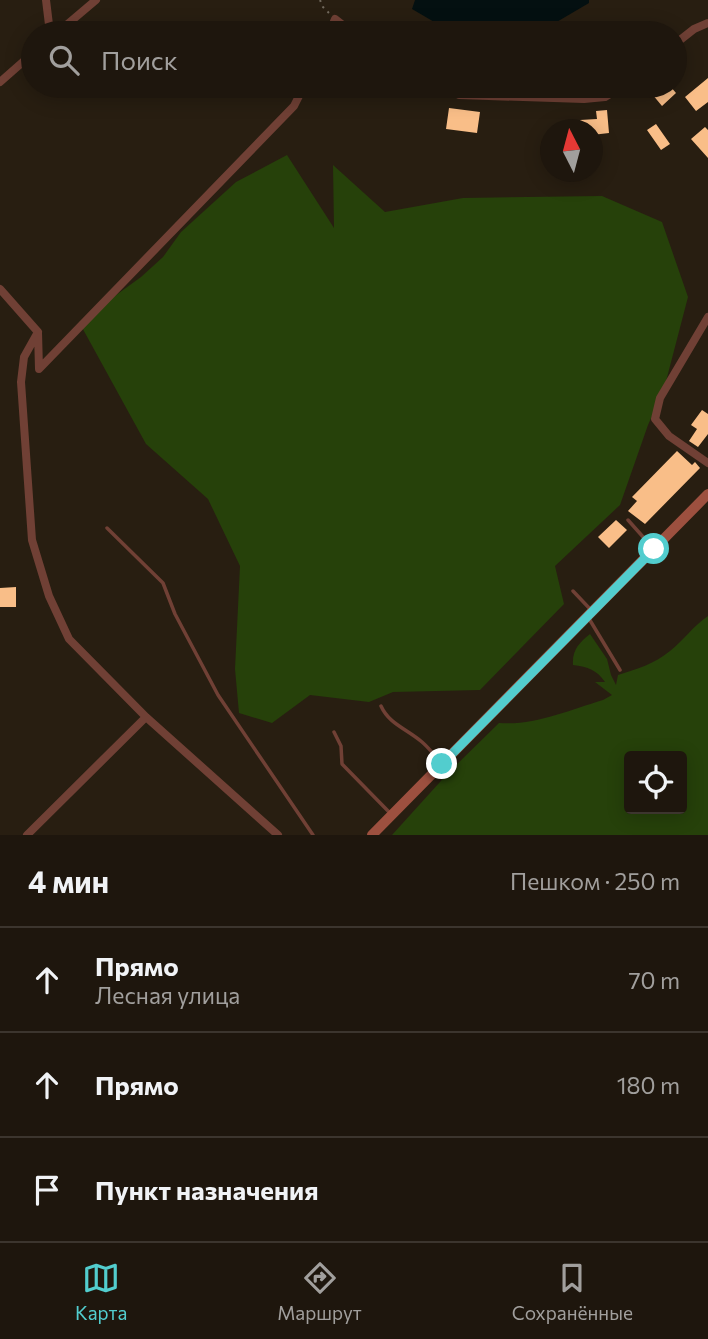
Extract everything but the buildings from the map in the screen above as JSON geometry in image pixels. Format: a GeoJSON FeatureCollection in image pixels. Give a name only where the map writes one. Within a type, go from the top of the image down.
{"type":"FeatureCollection","features":[{"type":"Feature","properties":{"kind":"street"},"geometry":{"type":"LineString","coordinates":[[46,0],[49,21]]}},
{"type":"Feature","properties":{"kind":"street"},"geometry":{"type":"LineString","coordinates":[[71,21],[96,0]]}},
{"type":"Feature","properties":{"kind":"street"},"geometry":{"type":"LineString","coordinates":[[687,35],[708,23]]}},
{"type":"Feature","properties":{"kind":"street"},"geometry":{"type":"LineString","coordinates":[[0,82],[21,64]]}},
{"type":"Feature","properties":{"kind":"street"},"geometry":{"type":"LineString","coordinates":[[0,289],[38,332],[39,369],[294,106],[298,98]]}},
{"type":"Feature","properties":{"kind":"street"},"geometry":{"type":"LineString","coordinates":[[552,98],[594,98]]}},
{"type":"Feature","properties":{"kind":"street"},"geometry":{"type":"LineString","coordinates":[[708,317],[660,398],[655,419],[669,436],[708,463]]}},
{"type":"Feature","properties":{"kind":"street"},"geometry":{"type":"LineString","coordinates":[[38,332],[24,357],[21,382],[32,540],[49,596],[69,639],[146,718],[278,835]]}},
{"type":"Feature","properties":{"kind":"street"},"geometry":{"type":"LineString","coordinates":[[372,835],[708,494]]}},
{"type":"Feature","properties":{"kind":"street"},"geometry":{"type":"LineString","coordinates":[[27,835],[146,718]]}},
{"type":"Feature","properties":{"kind":"lane"},"geometry":{"type":"LineString","coordinates":[[628,520],[654,549]]}},
{"type":"Feature","properties":{"kind":"lane"},"geometry":{"type":"LineString","coordinates":[[107,528],[163,583],[175,614],[218,695],[313,835]]}},
{"type":"Feature","properties":{"kind":"lane"},"geometry":{"type":"LineString","coordinates":[[573,591],[590,614],[620,670]]}},
{"type":"Feature","properties":{"kind":"lane"},"geometry":{"type":"LineString","coordinates":[[381,706],[393,724],[404,727],[424,743],[442,764]]}},
{"type":"Feature","properties":{"kind":"lane"},"geometry":{"type":"LineString","coordinates":[[334,732],[341,746],[342,764],[392,815]]}},
{"type":"Feature","properties":{"kind":"path"},"geometry":{"type":"LineString","coordinates":[[320,0],[335,19]]}},
{"type":"Feature","properties":{"kind":"green space"},"geometry":{"type":"Polygon","coordinates":[[[287,155],[334,228],[333,165],[385,212],[463,198],[602,196],[662,222],[688,297],[664,389],[648,425],[620,505],[555,566],[564,604],[480,690],[393,692],[369,702],[310,695],[272,723],[239,713],[235,669],[240,566],[208,499],[146,444],[79,322],[141,277],[163,257],[181,232],[236,182],[287,155]]]}},
{"type":"Feature","properties":{"kind":"green space"},"geometry":{"type":"Polygon","coordinates":[[[708,616],[708,835],[392,835],[449,772],[499,723],[538,720],[612,695],[595,682],[605,682],[595,672],[573,665],[577,647],[590,634],[607,659],[616,685],[618,675],[645,666],[675,647],[708,616]]]}},
{"type":"Feature","properties":{"kind":"shaded area"},"geometry":{"type":"Polygon","coordinates":[[[415,0],[589,0],[589,3],[558,21],[432,21],[412,9],[415,0]]]}},
{"type":"Feature","properties":{"kind":"route"},"geometry":{"type":"LineString","coordinates":[[442,764],[654,549]]}}]}
